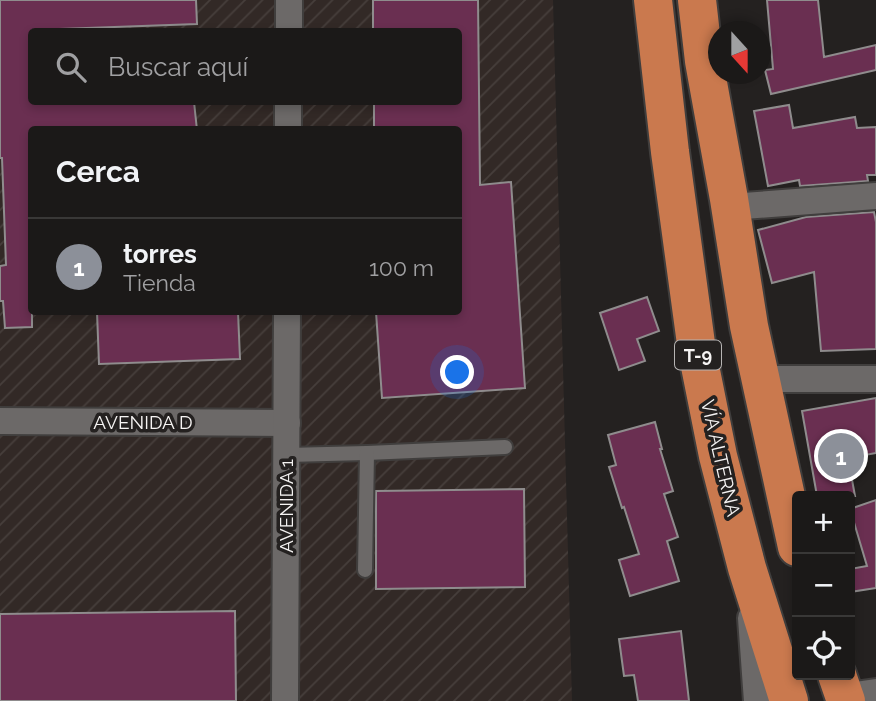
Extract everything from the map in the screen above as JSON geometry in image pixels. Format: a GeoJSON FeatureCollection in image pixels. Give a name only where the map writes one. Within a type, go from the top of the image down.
{"type":"FeatureCollection","features":[{"type":"Feature","properties":{"kind":"highway","name":"VÍA ALTERNA"},"geometry":{"type":"LineString","coordinates":[[653,0],[697,351],[718,456],[747,568],[789,701]]}},
{"type":"Feature","properties":{"kind":"highway"},"geometry":{"type":"LineString","coordinates":[[697,0],[704,61],[749,326],[792,524]]}},
{"type":"Feature","properties":{"kind":"street"},"geometry":{"type":"LineString","coordinates":[[289,0],[289,28]]}},
{"type":"Feature","properties":{"kind":"street"},"geometry":{"type":"LineString","coordinates":[[288,105],[288,126]]}},
{"type":"Feature","properties":{"kind":"street"},"geometry":{"type":"LineString","coordinates":[[730,207],[876,196]]}},
{"type":"Feature","properties":{"kind":"street","name":"AVENIDA 1"},"geometry":{"type":"LineString","coordinates":[[285,701],[287,315]]}},
{"type":"Feature","properties":{"kind":"street"},"geometry":{"type":"LineString","coordinates":[[760,379],[876,379]]}},
{"type":"Feature","properties":{"kind":"street","name":"AVENIDA D"},"geometry":{"type":"LineString","coordinates":[[0,421],[287,423]]}},
{"type":"Feature","properties":{"kind":"street"},"geometry":{"type":"LineString","coordinates":[[747,568],[757,701]]}},
{"type":"Feature","properties":{"kind":"lane"},"geometry":{"type":"LineString","coordinates":[[286,455],[505,447]]}},
{"type":"Feature","properties":{"kind":"lane"},"geometry":{"type":"LineString","coordinates":[[365,570],[367,453]]}},
{"type":"Feature","properties":{"kind":"shaded area"},"geometry":{"type":"Polygon","coordinates":[[[0,0],[553,0],[572,701],[0,701],[0,0]]]}},
{"type":"Feature","properties":{"kind":"building"},"geometry":{"type":"Polygon","coordinates":[[[0,0],[196,0],[197,24],[28,28],[28,105],[194,105],[197,126],[28,126],[28,315],[32,315],[32,327],[5,328],[3,301],[0,301],[0,266],[6,265],[0,158],[0,0]]]}},
{"type":"Feature","properties":{"kind":"building"},"geometry":{"type":"Polygon","coordinates":[[[373,0],[478,0],[480,185],[511,182],[525,388],[382,398],[376,315],[462,315],[462,126],[374,126],[374,105],[462,105],[462,28],[373,28],[373,0]]]}},
{"type":"Feature","properties":{"kind":"building"},"geometry":{"type":"Polygon","coordinates":[[[767,0],[818,0],[824,57],[876,45],[876,70],[771,94],[768,84],[771,84],[773,69],[771,21],[769,21],[767,0]]]}},
{"type":"Feature","properties":{"kind":"building"},"geometry":{"type":"Polygon","coordinates":[[[789,105],[793,128],[855,117],[857,128],[876,127],[876,175],[867,175],[868,181],[800,186],[799,180],[768,186],[754,111],[789,105]]]}},
{"type":"Feature","properties":{"kind":"building"},"geometry":{"type":"Polygon","coordinates":[[[874,212],[876,349],[821,351],[814,272],[772,283],[758,230],[806,217],[874,212]]]}},
{"type":"Feature","properties":{"kind":"building"},"geometry":{"type":"Polygon","coordinates":[[[647,297],[659,331],[637,339],[645,361],[619,370],[600,313],[647,297]]]}},
{"type":"Feature","properties":{"kind":"building"},"geometry":{"type":"Polygon","coordinates":[[[97,315],[238,315],[240,359],[99,364],[97,315]]]}},
{"type":"Feature","properties":{"kind":"building"},"geometry":{"type":"Polygon","coordinates":[[[876,398],[876,453],[848,458],[854,491],[816,491],[802,411],[876,398]]]}},
{"type":"Feature","properties":{"kind":"building"},"geometry":{"type":"Polygon","coordinates":[[[655,422],[673,491],[664,494],[678,537],[667,541],[679,581],[630,596],[619,560],[639,554],[609,467],[616,465],[608,435],[655,422]]]}},
{"type":"Feature","properties":{"kind":"building"},"geometry":{"type":"Polygon","coordinates":[[[524,489],[525,587],[376,589],[376,491],[524,489]]]}},
{"type":"Feature","properties":{"kind":"building"},"geometry":{"type":"Polygon","coordinates":[[[876,500],[876,588],[855,591],[855,568],[867,566],[855,526],[855,507],[876,500]]]}},
{"type":"Feature","properties":{"kind":"building"},"geometry":{"type":"Polygon","coordinates":[[[235,611],[236,701],[0,701],[0,614],[235,611]]]}},
{"type":"Feature","properties":{"kind":"building"},"geometry":{"type":"Polygon","coordinates":[[[681,631],[689,701],[638,701],[634,675],[624,676],[619,639],[681,631]]]}},
{"type":"Feature","properties":{"kind":"place","name":"torres"},"geometry":{"type":"Point","coordinates":[841,456]}}]}
